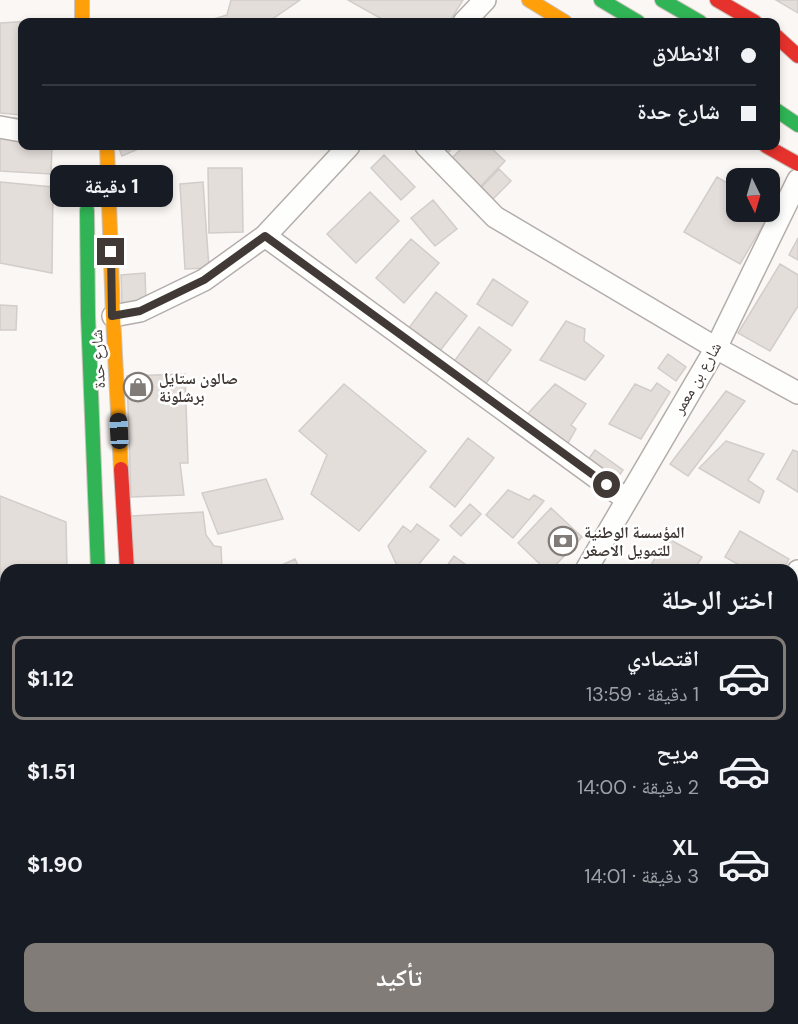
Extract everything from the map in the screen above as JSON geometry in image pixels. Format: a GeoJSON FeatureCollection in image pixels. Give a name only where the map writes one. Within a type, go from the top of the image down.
{"type":"FeatureCollection","features":[{"type":"Feature","properties":{"kind":"main road"},"geometry":{"type":"LineString","coordinates":[[82,0],[82,18]]}},
{"type":"Feature","properties":{"kind":"main road"},"geometry":{"type":"LineString","coordinates":[[530,0],[559,18]]}},
{"type":"Feature","properties":{"kind":"main road"},"geometry":{"type":"LineString","coordinates":[[601,0],[631,18]]}},
{"type":"Feature","properties":{"kind":"main road"},"geometry":{"type":"LineString","coordinates":[[662,0],[693,18]]}},
{"type":"Feature","properties":{"kind":"main road"},"geometry":{"type":"LineString","coordinates":[[717,0],[748,18]]}},
{"type":"Feature","properties":{"kind":"main road"},"geometry":{"type":"LineString","coordinates":[[780,37],[798,47]]}},
{"type":"Feature","properties":{"kind":"main road"},"geometry":{"type":"LineString","coordinates":[[780,39],[798,56]]}},
{"type":"Feature","properties":{"kind":"main road"},"geometry":{"type":"LineString","coordinates":[[780,113],[798,124]]}},
{"type":"Feature","properties":{"kind":"main road","name":"شارع حدة"},"geometry":{"type":"LineString","coordinates":[[107,150],[112,316],[127,564]]}},
{"type":"Feature","properties":{"kind":"main road"},"geometry":{"type":"LineString","coordinates":[[773,150],[798,164]]}},
{"type":"Feature","properties":{"kind":"main road","name":"شارع حدة"},"geometry":{"type":"LineString","coordinates":[[87,191],[88,315],[98,564]]}},
{"type":"Feature","properties":{"kind":"street"},"geometry":{"type":"LineString","coordinates":[[468,18],[485,0]]}},
{"type":"Feature","properties":{"kind":"street"},"geometry":{"type":"LineString","coordinates":[[0,127],[18,130]]}},
{"type":"Feature","properties":{"kind":"street"},"geometry":{"type":"LineString","coordinates":[[112,316],[140,311],[204,280],[265,236],[345,150]]}},
{"type":"Feature","properties":{"kind":"street"},"geometry":{"type":"LineString","coordinates":[[430,150],[495,218],[716,348],[798,393]]}},
{"type":"Feature","properties":{"kind":"street","name":"شارع بن معمر"},"geometry":{"type":"LineString","coordinates":[[589,564],[716,348],[798,180]]}},
{"type":"Feature","properties":{"kind":"street"},"geometry":{"type":"LineString","coordinates":[[265,236],[626,499]]}},
{"type":"Feature","properties":{"kind":"building"},"geometry":{"type":"Polygon","coordinates":[[[231,0],[300,0],[274,18],[217,18],[227,15],[231,0]]]}},
{"type":"Feature","properties":{"kind":"building"},"geometry":{"type":"Polygon","coordinates":[[[348,0],[463,0],[452,18],[380,18],[348,0]]]}},
{"type":"Feature","properties":{"kind":"building"},"geometry":{"type":"Polygon","coordinates":[[[776,0],[798,0],[798,13],[776,0]]]}},
{"type":"Feature","properties":{"kind":"building"},"geometry":{"type":"Polygon","coordinates":[[[18,22],[18,115],[0,113],[0,23],[18,22]]]}},
{"type":"Feature","properties":{"kind":"building"},"geometry":{"type":"Polygon","coordinates":[[[0,117],[18,119],[18,150],[52,150],[51,174],[0,171],[0,117]]]}},
{"type":"Feature","properties":{"kind":"building"},"geometry":{"type":"Polygon","coordinates":[[[120,150],[136,150],[122,156],[120,150]]]}},
{"type":"Feature","properties":{"kind":"building"},"geometry":{"type":"Polygon","coordinates":[[[440,150],[450,150],[446,155],[440,150]]]}},
{"type":"Feature","properties":{"kind":"building"},"geometry":{"type":"Polygon","coordinates":[[[460,150],[493,150],[505,161],[477,190],[448,162],[460,150]]]}},
{"type":"Feature","properties":{"kind":"building"},"geometry":{"type":"Polygon","coordinates":[[[384,155],[415,187],[401,200],[371,168],[384,155]]]}},
{"type":"Feature","properties":{"kind":"building"},"geometry":{"type":"Polygon","coordinates":[[[208,168],[242,168],[243,232],[209,233],[208,168]]]}},
{"type":"Feature","properties":{"kind":"building"},"geometry":{"type":"Polygon","coordinates":[[[499,169],[511,181],[488,204],[476,193],[499,169]]]}},
{"type":"Feature","properties":{"kind":"building"},"geometry":{"type":"Polygon","coordinates":[[[717,177],[726,182],[726,222],[765,222],[740,264],[684,232],[717,177]]]}},
{"type":"Feature","properties":{"kind":"building"},"geometry":{"type":"Polygon","coordinates":[[[0,182],[53,187],[52,273],[0,263],[0,182]]]}},
{"type":"Feature","properties":{"kind":"building"},"geometry":{"type":"Polygon","coordinates":[[[203,182],[209,268],[185,269],[180,184],[203,182]]]}},
{"type":"Feature","properties":{"kind":"building"},"geometry":{"type":"Polygon","coordinates":[[[370,192],[399,221],[356,263],[327,234],[370,192]]]}},
{"type":"Feature","properties":{"kind":"building"},"geometry":{"type":"Polygon","coordinates":[[[433,200],[457,229],[435,246],[411,218],[433,200]]]}},
{"type":"Feature","properties":{"kind":"building"},"geometry":{"type":"Polygon","coordinates":[[[798,238],[798,260],[789,255],[798,238]]]}},
{"type":"Feature","properties":{"kind":"building"},"geometry":{"type":"Polygon","coordinates":[[[411,239],[439,263],[404,303],[376,278],[411,239]]]}},
{"type":"Feature","properties":{"kind":"building"},"geometry":{"type":"Polygon","coordinates":[[[780,264],[798,275],[798,306],[770,351],[738,333],[780,264]]]}},
{"type":"Feature","properties":{"kind":"building"},"geometry":{"type":"Polygon","coordinates":[[[145,273],[146,303],[122,305],[121,275],[145,273]]]}},
{"type":"Feature","properties":{"kind":"building"},"geometry":{"type":"Polygon","coordinates":[[[493,279],[528,302],[512,326],[477,304],[493,279]]]}},
{"type":"Feature","properties":{"kind":"building"},"geometry":{"type":"Polygon","coordinates":[[[436,292],[467,316],[436,356],[405,333],[436,292]]]}},
{"type":"Feature","properties":{"kind":"building"},"geometry":{"type":"Polygon","coordinates":[[[0,305],[17,306],[16,330],[0,330],[0,305]]]}},
{"type":"Feature","properties":{"kind":"building"},"geometry":{"type":"Polygon","coordinates":[[[566,321],[585,329],[584,341],[604,356],[585,380],[540,360],[566,321]]]}},
{"type":"Feature","properties":{"kind":"building"},"geometry":{"type":"Polygon","coordinates":[[[479,327],[511,350],[484,386],[453,363],[479,327]]]}},
{"type":"Feature","properties":{"kind":"building"},"geometry":{"type":"Polygon","coordinates":[[[668,354],[686,367],[676,381],[658,368],[668,354]]]}},
{"type":"Feature","properties":{"kind":"building"},"geometry":{"type":"Polygon","coordinates":[[[185,374],[188,463],[180,463],[184,495],[131,497],[127,376],[185,374]]]}},
{"type":"Feature","properties":{"kind":"building"},"geometry":{"type":"Polygon","coordinates":[[[657,383],[670,392],[641,439],[609,424],[635,384],[651,391],[657,383]]]}},
{"type":"Feature","properties":{"kind":"building"},"geometry":{"type":"Polygon","coordinates":[[[344,384],[426,451],[359,531],[311,494],[327,455],[299,431],[344,384]]]}},
{"type":"Feature","properties":{"kind":"building"},"geometry":{"type":"Polygon","coordinates":[[[555,384],[586,404],[571,425],[576,429],[568,443],[575,451],[522,420],[555,384]]]}},
{"type":"Feature","properties":{"kind":"building"},"geometry":{"type":"Polygon","coordinates":[[[726,391],[745,401],[688,476],[670,464],[726,391]]]}},
{"type":"Feature","properties":{"kind":"building"},"geometry":{"type":"Polygon","coordinates":[[[468,438],[494,458],[455,507],[430,487],[468,438]]]}},
{"type":"Feature","properties":{"kind":"building"},"geometry":{"type":"Polygon","coordinates":[[[726,441],[764,454],[748,480],[764,491],[759,503],[699,468],[726,441]]]}},
{"type":"Feature","properties":{"kind":"building"},"geometry":{"type":"Polygon","coordinates":[[[595,450],[623,470],[606,495],[577,475],[595,450]]]}},
{"type":"Feature","properties":{"kind":"building"},"geometry":{"type":"Polygon","coordinates":[[[793,450],[798,452],[798,492],[777,479],[793,450]]]}},
{"type":"Feature","properties":{"kind":"building"},"geometry":{"type":"Polygon","coordinates":[[[266,479],[283,519],[218,534],[202,493],[266,479]]]}},
{"type":"Feature","properties":{"kind":"building"},"geometry":{"type":"Polygon","coordinates":[[[508,490],[529,500],[534,495],[544,501],[513,538],[486,515],[508,490]]]}},
{"type":"Feature","properties":{"kind":"building"},"geometry":{"type":"Polygon","coordinates":[[[0,496],[66,522],[67,564],[0,564],[0,496]]]}},
{"type":"Feature","properties":{"kind":"building"},"geometry":{"type":"Polygon","coordinates":[[[470,504],[481,514],[461,536],[450,526],[470,504]]]}},
{"type":"Feature","properties":{"kind":"building"},"geometry":{"type":"Polygon","coordinates":[[[551,508],[582,537],[557,564],[540,564],[518,543],[551,508]]]}},
{"type":"Feature","properties":{"kind":"building"},"geometry":{"type":"Polygon","coordinates":[[[203,512],[206,535],[214,546],[221,547],[222,564],[134,564],[131,516],[203,512]]]}},
{"type":"Feature","properties":{"kind":"building"},"geometry":{"type":"Polygon","coordinates":[[[417,524],[439,540],[419,564],[396,564],[388,546],[403,526],[411,532],[417,524]]]}},
{"type":"Feature","properties":{"kind":"building"},"geometry":{"type":"Polygon","coordinates":[[[740,531],[789,559],[786,564],[737,564],[725,557],[740,531]]]}},
{"type":"Feature","properties":{"kind":"building"},"geometry":{"type":"Polygon","coordinates":[[[667,538],[702,557],[698,564],[652,564],[667,538]]]}},
{"type":"Feature","properties":{"kind":"building"},"geometry":{"type":"Polygon","coordinates":[[[454,556],[465,564],[448,564],[454,556]]]}},
{"type":"Feature","properties":{"kind":"building"},"geometry":{"type":"Polygon","coordinates":[[[295,559],[297,564],[284,564],[295,559]]]}},
{"type":"Feature","properties":{"kind":"traffic: fast"},"geometry":{"type":"LineString","coordinates":[[601,0],[631,18]]}},
{"type":"Feature","properties":{"kind":"traffic: fast"},"geometry":{"type":"LineString","coordinates":[[662,0],[693,18]]}},
{"type":"Feature","properties":{"kind":"traffic: fast"},"geometry":{"type":"LineString","coordinates":[[780,113],[798,125]]}},
{"type":"Feature","properties":{"kind":"traffic: fast"},"geometry":{"type":"LineString","coordinates":[[87,210],[88,315],[98,564]]}},
{"type":"Feature","properties":{"kind":"traffic: slow"},"geometry":{"type":"LineString","coordinates":[[82,0],[82,18]]}},
{"type":"Feature","properties":{"kind":"traffic: slow"},"geometry":{"type":"LineString","coordinates":[[529,0],[558,18]]}},
{"type":"Feature","properties":{"kind":"traffic: slow"},"geometry":{"type":"LineString","coordinates":[[107,150],[121,469]]}},
{"type":"Feature","properties":{"kind":"traffic: jam"},"geometry":{"type":"LineString","coordinates":[[717,0],[748,18]]}},
{"type":"Feature","properties":{"kind":"traffic: jam"},"geometry":{"type":"LineString","coordinates":[[780,40],[798,56]]}},
{"type":"Feature","properties":{"kind":"traffic: jam"},"geometry":{"type":"LineString","coordinates":[[773,150],[798,164]]}},
{"type":"Feature","properties":{"kind":"traffic: jam"},"geometry":{"type":"LineString","coordinates":[[121,469],[127,564]]}},
{"type":"Feature","properties":{"kind":"place","name":"صالون ستايل برشلونة"},"geometry":{"type":"Point","coordinates":[138,387]}},
{"type":"Feature","properties":{"kind":"place","name":"المؤسسة الوطنية للتمويل الاصغر"},"geometry":{"type":"Point","coordinates":[563,541]}},
{"type":"Feature","properties":{"kind":"route"},"geometry":{"type":"LineString","coordinates":[[111,252],[112,316],[140,311],[204,280],[265,236],[607,485]]}}]}
